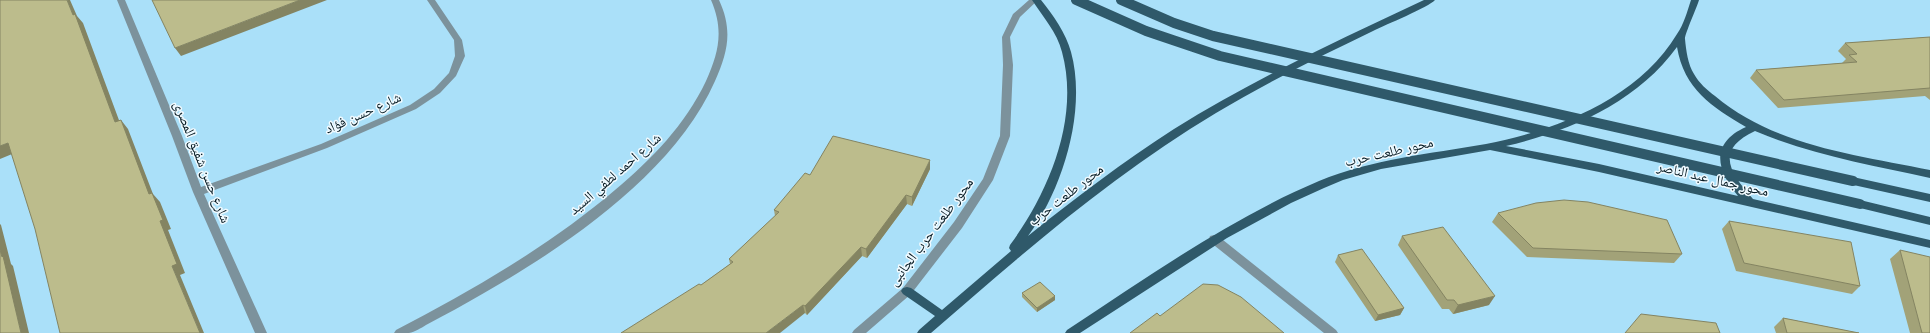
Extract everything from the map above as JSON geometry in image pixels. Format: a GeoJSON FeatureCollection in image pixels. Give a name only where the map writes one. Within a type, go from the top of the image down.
{"type":"FeatureCollection","features":[{"type":"Feature","properties":{"kind":"main road"},"geometry":{"type":"LineString","coordinates":[[1000,266],[1020,242],[1048,192],[1065,141],[1069,116],[1071,92],[1067,53],[1055,24],[1035,0]]}},
{"type":"Feature","properties":{"kind":"main road"},"geometry":{"type":"LineString","coordinates":[[1076,0],[1153,35],[1220,56],[1930,221]]}},
{"type":"Feature","properties":{"kind":"main road"},"geometry":{"type":"LineString","coordinates":[[1121,0],[1174,23],[1213,36],[1930,198]]}},
{"type":"Feature","properties":{"kind":"main road","name":"محور طلعت حرب"},"geometry":{"type":"LineString","coordinates":[[923,333],[1000,266],[1097,187],[1191,123],[1292,66],[1431,0]]}},
{"type":"Feature","properties":{"kind":"main road","name":"محور طلعت حرب"},"geometry":{"type":"LineString","coordinates":[[1072,333],[1214,239],[1321,184],[1367,169],[1488,146],[1542,132],[1589,114],[1628,91],[1658,66],[1680,38],[1695,0]]}},
{"type":"Feature","properties":{"kind":"main road"},"geometry":{"type":"LineString","coordinates":[[1680,38],[1687,71],[1696,83],[1722,107],[1755,127],[1779,138],[1810,147],[1930,174]]}},
{"type":"Feature","properties":{"kind":"main road"},"geometry":{"type":"LineString","coordinates":[[1749,202],[1730,177],[1725,165],[1725,154],[1727,145],[1734,137],[1755,127]]}},
{"type":"Feature","properties":{"kind":"main road","name":"محور جمال عبد الناصر"},"geometry":{"type":"LineString","coordinates":[[1488,146],[1599,168],[1930,244]]}},
{"type":"Feature","properties":{"kind":"main road"},"geometry":{"type":"LineString","coordinates":[[907,290],[943,316]]}},
{"type":"Feature","properties":{"kind":"street","name":"شارع حسن شفيق المصرى"},"geometry":{"type":"LineString","coordinates":[[120,0],[177,136],[198,192],[261,333]]}},
{"type":"Feature","properties":{"kind":"street","name":"شارع حسن فؤاد"},"geometry":{"type":"LineString","coordinates":[[198,192],[324,146],[413,107],[437,91],[453,74],[460,56],[458,40],[432,0]]}},
{"type":"Feature","properties":{"kind":"street","name":"شارع احمد لطفي السيد"},"geometry":{"type":"LineString","coordinates":[[400,333],[465,300],[597,213],[673,142],[706,93],[723,47],[725,28],[721,11],[715,0]]}},
{"type":"Feature","properties":{"kind":"street","name":"محور طلعت حرب الجانبى"},"geometry":{"type":"LineString","coordinates":[[858,333],[907,290],[958,225],[988,180],[1005,136],[1008,65],[1006,36],[1016,16],[1035,0]]}},
{"type":"Feature","properties":{"kind":"street"},"geometry":{"type":"LineString","coordinates":[[1214,239],[1332,333]]}},
{"type":"Feature","properties":{"kind":"building"},"geometry":{"type":"Polygon","coordinates":[[[0,0],[67,0],[73,15],[75,14],[115,122],[121,120],[149,194],[152,193],[163,220],[160,221],[177,264],[172,266],[200,333],[60,333],[35,229],[8,143],[0,146],[0,0]]]}},
{"type":"Feature","properties":{"kind":"building"},"geometry":{"type":"Polygon","coordinates":[[[152,0],[300,0],[175,48],[152,0]]]}},
{"type":"Feature","properties":{"kind":"building"},"geometry":{"type":"Polygon","coordinates":[[[1930,37],[1930,88],[1784,100],[1756,70],[1857,62],[1849,55],[1857,54],[1845,43],[1930,37]]]}},
{"type":"Feature","properties":{"kind":"building"},"geometry":{"type":"Polygon","coordinates":[[[833,136],[930,160],[912,197],[906,195],[866,249],[861,247],[805,306],[803,305],[766,333],[621,333],[699,284],[701,285],[733,262],[729,259],[779,212],[774,210],[805,173],[810,175],[833,136]]]}},
{"type":"Feature","properties":{"kind":"building"},"geometry":{"type":"Polygon","coordinates":[[[1564,200],[1588,202],[1667,220],[1682,254],[1533,248],[1498,213],[1536,203],[1564,200]]]}},
{"type":"Feature","properties":{"kind":"building"},"geometry":{"type":"Polygon","coordinates":[[[1729,221],[1851,242],[1860,286],[1744,263],[1729,221]]]}},
{"type":"Feature","properties":{"kind":"building"},"geometry":{"type":"Polygon","coordinates":[[[1443,227],[1495,296],[1458,305],[1454,300],[1447,300],[1402,236],[1443,227]]]}},
{"type":"Feature","properties":{"kind":"building"},"geometry":{"type":"Polygon","coordinates":[[[1362,249],[1404,308],[1378,315],[1338,255],[1362,249]]]}},
{"type":"Feature","properties":{"kind":"building"},"geometry":{"type":"Polygon","coordinates":[[[0,250],[2,257],[3,256],[21,333],[0,333],[0,250]]]}},
{"type":"Feature","properties":{"kind":"building"},"geometry":{"type":"Polygon","coordinates":[[[1900,250],[1930,257],[1930,333],[1922,333],[1900,250]]]}},
{"type":"Feature","properties":{"kind":"building"},"geometry":{"type":"Polygon","coordinates":[[[1040,282],[1055,296],[1037,308],[1022,293],[1040,282]]]}},
{"type":"Feature","properties":{"kind":"building"},"geometry":{"type":"Polygon","coordinates":[[[1203,284],[1218,285],[1241,297],[1284,333],[1130,333],[1157,313],[1160,316],[1203,284]]]}},
{"type":"Feature","properties":{"kind":"building"},"geometry":{"type":"Polygon","coordinates":[[[1641,314],[1716,323],[1720,333],[1625,333],[1641,314]]]}},
{"type":"Feature","properties":{"kind":"building"},"geometry":{"type":"Polygon","coordinates":[[[1783,318],[1859,333],[1787,333],[1783,318]]]}}]}
